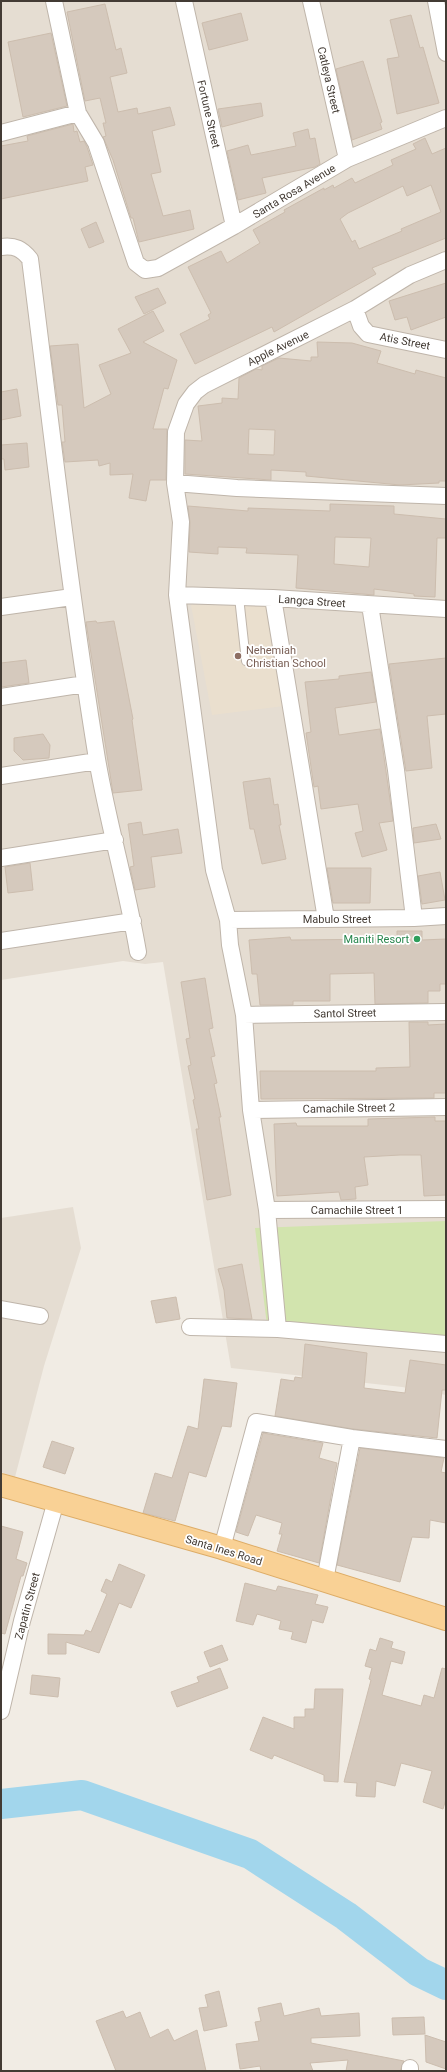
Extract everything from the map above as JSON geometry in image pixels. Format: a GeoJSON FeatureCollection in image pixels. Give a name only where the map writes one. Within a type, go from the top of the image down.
{"type":"FeatureCollection","features":[{"type":"Feature","properties":{"kind":"main road","name":"Santa Ines Road"},"geometry":{"type":"LineString","coordinates":[[1,1485],[222,1548],[444,1616]]}},
{"type":"Feature","properties":{"kind":"street"},"geometry":{"type":"LineString","coordinates":[[1,133],[78,113],[54,1]]}},
{"type":"Feature","properties":{"kind":"street","name":"Fortune Street"},"geometry":{"type":"LineString","coordinates":[[184,1],[234,226]]}},
{"type":"Feature","properties":{"kind":"street","name":"Catleya Street"},"geometry":{"type":"LineString","coordinates":[[311,1],[348,159]]}},
{"type":"Feature","properties":{"kind":"street"},"geometry":{"type":"LineString","coordinates":[[436,1],[446,53]]}},
{"type":"Feature","properties":{"kind":"street","name":"Santa Rosa Avenue"},"geometry":{"type":"LineString","coordinates":[[78,113],[96,143],[136,263],[145,270],[158,268],[234,226],[348,159],[446,118]]}},
{"type":"Feature","properties":{"kind":"street"},"geometry":{"type":"LineString","coordinates":[[1,247],[11,246],[23,250],[30,259],[72,597],[97,762],[133,921],[138,952]]}},
{"type":"Feature","properties":{"kind":"street","name":"Apple Avenue"},"geometry":{"type":"LineString","coordinates":[[278,1329],[268,1210],[251,1110],[244,1015],[230,945],[228,920],[214,870],[177,595],[181,522],[175,483],[176,432],[186,404],[195,392],[204,385],[355,309],[410,275],[446,260]]}},
{"type":"Feature","properties":{"kind":"street","name":"Atis Street"},"geometry":{"type":"LineString","coordinates":[[355,309],[361,326],[368,334],[446,350]]}},
{"type":"Feature","properties":{"kind":"street"},"geometry":{"type":"LineString","coordinates":[[175,483],[245,488],[446,496]]}},
{"type":"Feature","properties":{"kind":"street","name":"Langca Street"},"geometry":{"type":"LineString","coordinates":[[177,595],[273,598],[446,609]]}},
{"type":"Feature","properties":{"kind":"street"},"geometry":{"type":"LineString","coordinates":[[1,607],[72,597]]}},
{"type":"Feature","properties":{"kind":"street"},"geometry":{"type":"LineString","coordinates":[[273,598],[326,919]]}},
{"type":"Feature","properties":{"kind":"street"},"geometry":{"type":"LineString","coordinates":[[370,605],[396,770],[414,918]]}},
{"type":"Feature","properties":{"kind":"street"},"geometry":{"type":"LineString","coordinates":[[1,697],[85,684]]}},
{"type":"Feature","properties":{"kind":"street"},"geometry":{"type":"LineString","coordinates":[[1,776],[97,762]]}},
{"type":"Feature","properties":{"kind":"street"},"geometry":{"type":"LineString","coordinates":[[1,858],[115,840]]}},
{"type":"Feature","properties":{"kind":"street","name":"Mabulo Street"},"geometry":{"type":"LineString","coordinates":[[228,920],[414,918],[446,916]]}},
{"type":"Feature","properties":{"kind":"street"},"geometry":{"type":"LineString","coordinates":[[1,941],[133,921]]}},
{"type":"Feature","properties":{"kind":"street","name":"Santol Street"},"geometry":{"type":"LineString","coordinates":[[244,1015],[446,1012]]}},
{"type":"Feature","properties":{"kind":"street","name":"Camachile Street 2"},"geometry":{"type":"LineString","coordinates":[[251,1110],[446,1107]]}},
{"type":"Feature","properties":{"kind":"street","name":"Camachile Street 1"},"geometry":{"type":"LineString","coordinates":[[268,1210],[446,1209]]}},
{"type":"Feature","properties":{"kind":"street"},"geometry":{"type":"LineString","coordinates":[[1,1309],[40,1316]]}},
{"type":"Feature","properties":{"kind":"street"},"geometry":{"type":"LineString","coordinates":[[190,1327],[278,1329],[446,1344]]}},
{"type":"Feature","properties":{"kind":"street"},"geometry":{"type":"LineString","coordinates":[[222,1548],[256,1422],[352,1438],[446,1449]]}},
{"type":"Feature","properties":{"kind":"street"},"geometry":{"type":"LineString","coordinates":[[325,1580],[352,1438]]}},
{"type":"Feature","properties":{"kind":"street","name":"Zapatin Street"},"geometry":{"type":"LineString","coordinates":[[1,1711],[22,1621],[56,1501]]}},
{"type":"Feature","properties":{"kind":"lane"},"geometry":{"type":"LineString","coordinates":[[240,597],[246,661]]}},
{"type":"Feature","properties":{"kind":"shaded area"},"geometry":{"type":"Polygon","coordinates":[[[1,1],[446,1],[446,1395],[402,1387],[231,1368],[163,962],[145,964],[123,961],[1,980],[1,1]]]}},
{"type":"Feature","properties":{"kind":"shaded area","name":"Nehemiah Christian School"},"geometry":{"type":"Polygon","coordinates":[[[191,605],[267,606],[284,706],[212,715],[191,605]]]}},
{"type":"Feature","properties":{"kind":"shaded area"},"geometry":{"type":"Polygon","coordinates":[[[73,1207],[81,1248],[44,1366],[15,1477],[1,1472],[1,1218],[73,1207]]]}},
{"type":"Feature","properties":{"kind":"green space"},"geometry":{"type":"Polygon","coordinates":[[[446,1221],[446,1340],[267,1325],[255,1228],[446,1221]]]}},
{"type":"Feature","properties":{"kind":"building"},"geometry":{"type":"Polygon","coordinates":[[[105,4],[116,50],[121,48],[127,73],[110,77],[118,112],[137,108],[138,114],[170,107],[175,125],[152,131],[161,172],[151,174],[163,216],[190,210],[194,229],[139,242],[133,218],[131,218],[113,160],[103,137],[106,136],[103,123],[106,123],[100,98],[85,101],[67,12],[105,4]]]}},
{"type":"Feature","properties":{"kind":"building"},"geometry":{"type":"Polygon","coordinates":[[[241,13],[248,40],[209,50],[202,23],[241,13]]]}},
{"type":"Feature","properties":{"kind":"building"},"geometry":{"type":"Polygon","coordinates":[[[411,15],[420,48],[423,47],[439,103],[397,114],[387,59],[399,57],[390,20],[411,15]]]}},
{"type":"Feature","properties":{"kind":"building"},"geometry":{"type":"Polygon","coordinates":[[[51,33],[67,106],[23,117],[8,42],[51,33]]]}},
{"type":"Feature","properties":{"kind":"building"},"geometry":{"type":"Polygon","coordinates":[[[363,61],[382,122],[380,123],[382,129],[352,140],[336,69],[363,61]]]}},
{"type":"Feature","properties":{"kind":"building"},"geometry":{"type":"Polygon","coordinates":[[[261,103],[263,116],[222,127],[218,109],[261,103]]]}},
{"type":"Feature","properties":{"kind":"building"},"geometry":{"type":"Polygon","coordinates":[[[73,124],[74,132],[77,131],[80,142],[84,141],[93,165],[85,167],[88,181],[1,199],[1,146],[28,141],[27,136],[73,124]]]}},
{"type":"Feature","properties":{"kind":"building"},"geometry":{"type":"Polygon","coordinates":[[[308,129],[310,139],[315,138],[320,164],[315,167],[262,178],[266,193],[238,200],[227,151],[248,145],[251,155],[296,146],[293,133],[308,129]]]}},
{"type":"Feature","properties":{"kind":"building"},"geometry":{"type":"Polygon","coordinates":[[[425,138],[432,154],[446,148],[446,238],[372,268],[376,274],[274,332],[272,327],[195,364],[180,334],[210,319],[208,315],[211,313],[188,267],[221,251],[227,263],[260,243],[253,230],[285,212],[284,210],[324,188],[324,190],[333,185],[334,188],[352,178],[355,183],[393,165],[391,160],[416,149],[413,144],[425,138]],[[431,185],[407,196],[403,186],[348,213],[340,219],[352,242],[355,240],[359,249],[402,231],[401,229],[441,212],[431,185]]]}},
{"type":"Feature","properties":{"kind":"building"},"geometry":{"type":"Polygon","coordinates":[[[96,222],[104,242],[89,248],[81,229],[96,222]]]}},
{"type":"Feature","properties":{"kind":"building"},"geometry":{"type":"Polygon","coordinates":[[[446,283],[446,317],[411,330],[407,317],[395,320],[389,301],[446,283]]]}},
{"type":"Feature","properties":{"kind":"building"},"geometry":{"type":"Polygon","coordinates":[[[158,288],[166,303],[144,314],[135,297],[158,288]]]}},
{"type":"Feature","properties":{"kind":"building"},"geometry":{"type":"Polygon","coordinates":[[[153,311],[164,331],[143,342],[177,360],[168,389],[164,388],[153,429],[167,429],[166,480],[150,480],[146,501],[129,498],[133,474],[110,475],[110,463],[99,466],[98,460],[65,462],[62,442],[65,442],[62,405],[58,405],[50,346],[78,344],[84,408],[111,394],[99,365],[131,353],[118,329],[153,311]]]}},
{"type":"Feature","properties":{"kind":"building"},"geometry":{"type":"Polygon","coordinates":[[[317,342],[352,343],[381,351],[377,363],[415,374],[416,370],[446,378],[446,481],[439,481],[439,483],[400,485],[306,476],[306,472],[271,470],[271,480],[185,474],[185,440],[202,441],[198,406],[222,403],[222,398],[238,399],[239,378],[256,369],[262,370],[262,366],[279,358],[311,361],[311,357],[318,357],[317,342]],[[249,429],[248,454],[274,455],[275,430],[249,429]]]}},
{"type":"Feature","properties":{"kind":"building"},"geometry":{"type":"Polygon","coordinates":[[[17,389],[21,416],[1,420],[1,392],[17,389]]]}},
{"type":"Feature","properties":{"kind":"building"},"geometry":{"type":"Polygon","coordinates":[[[27,443],[29,467],[5,470],[4,459],[1,459],[1,445],[27,443]]]}},
{"type":"Feature","properties":{"kind":"building"},"geometry":{"type":"Polygon","coordinates":[[[330,504],[394,506],[394,514],[446,519],[446,538],[437,538],[435,597],[414,596],[414,594],[374,589],[374,595],[296,588],[298,555],[246,553],[247,548],[218,547],[218,554],[189,552],[190,522],[188,506],[248,511],[248,508],[330,511],[330,504]],[[335,537],[334,564],[369,567],[371,538],[335,537]]]}},
{"type":"Feature","properties":{"kind":"building"},"geometry":{"type":"Polygon","coordinates":[[[96,621],[97,623],[114,621],[133,719],[142,790],[113,793],[86,622],[96,621]]]}},
{"type":"Feature","properties":{"kind":"building"},"geometry":{"type":"Polygon","coordinates":[[[446,658],[446,714],[427,716],[432,768],[406,771],[389,664],[446,658]]]}},
{"type":"Feature","properties":{"kind":"building"},"geometry":{"type":"Polygon","coordinates":[[[26,660],[29,683],[1,687],[1,663],[26,660]]]}},
{"type":"Feature","properties":{"kind":"building"},"geometry":{"type":"Polygon","coordinates":[[[371,672],[376,702],[335,708],[339,735],[380,729],[393,821],[379,823],[387,850],[362,857],[355,833],[363,831],[358,804],[321,809],[318,786],[314,787],[306,733],[311,732],[305,682],[339,679],[339,676],[371,672]]]}},
{"type":"Feature","properties":{"kind":"building"},"geometry":{"type":"Polygon","coordinates":[[[43,734],[50,745],[49,758],[23,760],[14,751],[14,738],[43,734]]]}},
{"type":"Feature","properties":{"kind":"building"},"geometry":{"type":"Polygon","coordinates":[[[270,778],[274,805],[278,804],[281,825],[279,825],[286,859],[262,864],[254,829],[250,829],[243,782],[270,778]]]}},
{"type":"Feature","properties":{"kind":"building"},"geometry":{"type":"Polygon","coordinates":[[[141,822],[143,835],[178,829],[182,853],[151,857],[155,887],[135,890],[130,867],[134,866],[128,824],[141,822]]]}},
{"type":"Feature","properties":{"kind":"building"},"geometry":{"type":"Polygon","coordinates":[[[436,824],[441,839],[414,843],[413,828],[436,824]]]}},
{"type":"Feature","properties":{"kind":"building"},"geometry":{"type":"Polygon","coordinates":[[[30,863],[33,890],[8,893],[5,867],[30,863]]]}},
{"type":"Feature","properties":{"kind":"building"},"geometry":{"type":"Polygon","coordinates":[[[327,868],[371,868],[370,903],[333,903],[327,868]]]}},
{"type":"Feature","properties":{"kind":"building"},"geometry":{"type":"Polygon","coordinates":[[[440,872],[445,900],[422,904],[418,876],[440,872]]]}},
{"type":"Feature","properties":{"kind":"building"},"geometry":{"type":"Polygon","coordinates":[[[397,931],[422,931],[422,940],[446,939],[446,984],[440,984],[440,991],[428,991],[428,1003],[375,1004],[374,973],[330,974],[330,1001],[293,1001],[293,1005],[260,1005],[257,974],[252,974],[249,940],[290,937],[291,940],[397,939],[397,931]]]}},
{"type":"Feature","properties":{"kind":"building"},"geometry":{"type":"Polygon","coordinates":[[[205,978],[213,1028],[209,1029],[215,1056],[211,1057],[217,1083],[214,1084],[221,1117],[219,1117],[231,1195],[207,1200],[196,1129],[199,1129],[193,1100],[195,1099],[188,1066],[191,1065],[186,1039],[190,1038],[181,982],[205,978]]]}},
{"type":"Feature","properties":{"kind":"building"},"geometry":{"type":"Polygon","coordinates":[[[409,1022],[428,1022],[428,1025],[446,1024],[446,1093],[434,1093],[434,1098],[261,1099],[260,1071],[376,1071],[376,1068],[410,1067],[409,1022]]]}},
{"type":"Feature","properties":{"kind":"building"},"geometry":{"type":"Polygon","coordinates":[[[435,1117],[435,1121],[446,1121],[446,1195],[424,1196],[421,1155],[400,1155],[364,1157],[368,1185],[355,1187],[356,1199],[341,1200],[339,1192],[277,1196],[274,1124],[296,1123],[297,1126],[368,1126],[368,1119],[435,1117]]]}},
{"type":"Feature","properties":{"kind":"building"},"geometry":{"type":"Polygon","coordinates":[[[242,1264],[252,1319],[227,1318],[224,1290],[218,1269],[242,1264]]]}},
{"type":"Feature","properties":{"kind":"building"},"geometry":{"type":"Polygon","coordinates":[[[176,1297],[180,1319],[156,1323],[151,1301],[176,1297]]]}},
{"type":"Feature","properties":{"kind":"building"},"geometry":{"type":"Polygon","coordinates":[[[305,1344],[367,1353],[364,1388],[405,1393],[410,1360],[446,1365],[446,1390],[442,1390],[437,1438],[353,1429],[275,1416],[281,1379],[294,1381],[295,1377],[302,1378],[305,1344]]]}},
{"type":"Feature","properties":{"kind":"building"},"geometry":{"type":"Polygon","coordinates":[[[204,1379],[237,1383],[231,1427],[222,1426],[206,1477],[189,1472],[175,1521],[143,1513],[155,1473],[172,1478],[188,1426],[198,1429],[204,1379]]]}},
{"type":"Feature","properties":{"kind":"building"},"geometry":{"type":"Polygon","coordinates":[[[263,1433],[323,1443],[319,1458],[337,1463],[319,1563],[277,1551],[282,1534],[279,1534],[282,1523],[256,1515],[248,1536],[236,1532],[263,1433]]]}},
{"type":"Feature","properties":{"kind":"building"},"geometry":{"type":"Polygon","coordinates":[[[52,1441],[74,1448],[65,1474],[43,1467],[52,1441]]]}},
{"type":"Feature","properties":{"kind":"building"},"geometry":{"type":"Polygon","coordinates":[[[360,1448],[444,1458],[441,1472],[446,1473],[446,1523],[430,1520],[429,1538],[412,1537],[400,1582],[337,1565],[360,1448]]]}},
{"type":"Feature","properties":{"kind":"building"},"geometry":{"type":"Polygon","coordinates":[[[1,1526],[23,1532],[16,1559],[27,1563],[23,1576],[21,1576],[5,1634],[1,1633],[1,1526]]]}},
{"type":"Feature","properties":{"kind":"building"},"geometry":{"type":"Polygon","coordinates":[[[119,1564],[145,1575],[131,1608],[119,1603],[99,1653],[66,1642],[66,1654],[48,1654],[48,1634],[84,1635],[86,1630],[91,1632],[107,1594],[101,1591],[106,1579],[112,1582],[119,1564]]]}},
{"type":"Feature","properties":{"kind":"building"},"geometry":{"type":"Polygon","coordinates":[[[245,1583],[276,1591],[278,1586],[318,1595],[315,1604],[328,1607],[323,1623],[312,1620],[306,1643],[291,1639],[293,1632],[279,1629],[281,1621],[257,1614],[253,1625],[236,1621],[245,1583]]]}},
{"type":"Feature","properties":{"kind":"building"},"geometry":{"type":"Polygon","coordinates":[[[380,1638],[393,1642],[391,1648],[405,1652],[402,1664],[391,1661],[382,1695],[421,1706],[424,1695],[434,1698],[442,1668],[446,1669],[446,1799],[443,1809],[423,1802],[432,1771],[401,1763],[395,1786],[376,1781],[375,1797],[356,1796],[357,1783],[344,1782],[371,1680],[369,1679],[372,1668],[365,1666],[370,1649],[376,1651],[380,1638]]]}},
{"type":"Feature","properties":{"kind":"building"},"geometry":{"type":"Polygon","coordinates":[[[222,1645],[228,1660],[210,1667],[204,1652],[222,1645]]]}},
{"type":"Feature","properties":{"kind":"building"},"geometry":{"type":"Polygon","coordinates":[[[220,1668],[228,1688],[177,1707],[171,1692],[199,1682],[197,1677],[220,1668]]]}},
{"type":"Feature","properties":{"kind":"building"},"geometry":{"type":"Polygon","coordinates":[[[32,1675],[60,1678],[58,1697],[30,1694],[32,1675]]]}},
{"type":"Feature","properties":{"kind":"building"},"geometry":{"type":"Polygon","coordinates":[[[315,1689],[343,1689],[338,1782],[324,1781],[324,1775],[274,1755],[272,1759],[250,1750],[263,1717],[294,1729],[294,1717],[305,1717],[305,1709],[314,1709],[315,1689]]]}},
{"type":"Feature","properties":{"kind":"building"},"geometry":{"type":"Polygon","coordinates":[[[219,1991],[227,2026],[204,2031],[199,2008],[208,2007],[205,1995],[219,1991]]]}},
{"type":"Feature","properties":{"kind":"building"},"geometry":{"type":"Polygon","coordinates":[[[281,2003],[284,2016],[319,2008],[321,2016],[359,2013],[360,2036],[311,2038],[311,2043],[404,2061],[400,2071],[346,2071],[348,2060],[310,2063],[313,2071],[261,2071],[260,2066],[240,2069],[236,2044],[259,2041],[255,2022],[261,2021],[258,2008],[281,2003]]]}},
{"type":"Feature","properties":{"kind":"building"},"geometry":{"type":"Polygon","coordinates":[[[123,2011],[126,2018],[140,2012],[150,2038],[168,2029],[174,2041],[197,2030],[206,2071],[116,2071],[96,2021],[123,2011]]]}},
{"type":"Feature","properties":{"kind":"building"},"geometry":{"type":"Polygon","coordinates":[[[424,2017],[425,2034],[393,2035],[392,2018],[424,2017]]]}},
{"type":"Feature","properties":{"kind":"building"},"geometry":{"type":"Polygon","coordinates":[[[425,2035],[446,2042],[446,2069],[426,2062],[425,2035]]]}},
{"type":"Feature","properties":{"kind":"waterway"},"geometry":{"type":"LineString","coordinates":[[1,1804],[82,1795],[250,1854],[346,1916],[419,1972],[446,1985]]}},
{"type":"Feature","properties":{"kind":"place","name":"Nehemiah Christian School"},"geometry":{"type":"Point","coordinates":[238,656]}},
{"type":"Feature","properties":{"kind":"place","name":"Maniti Resort"},"geometry":{"type":"Point","coordinates":[417,939]}}]}
